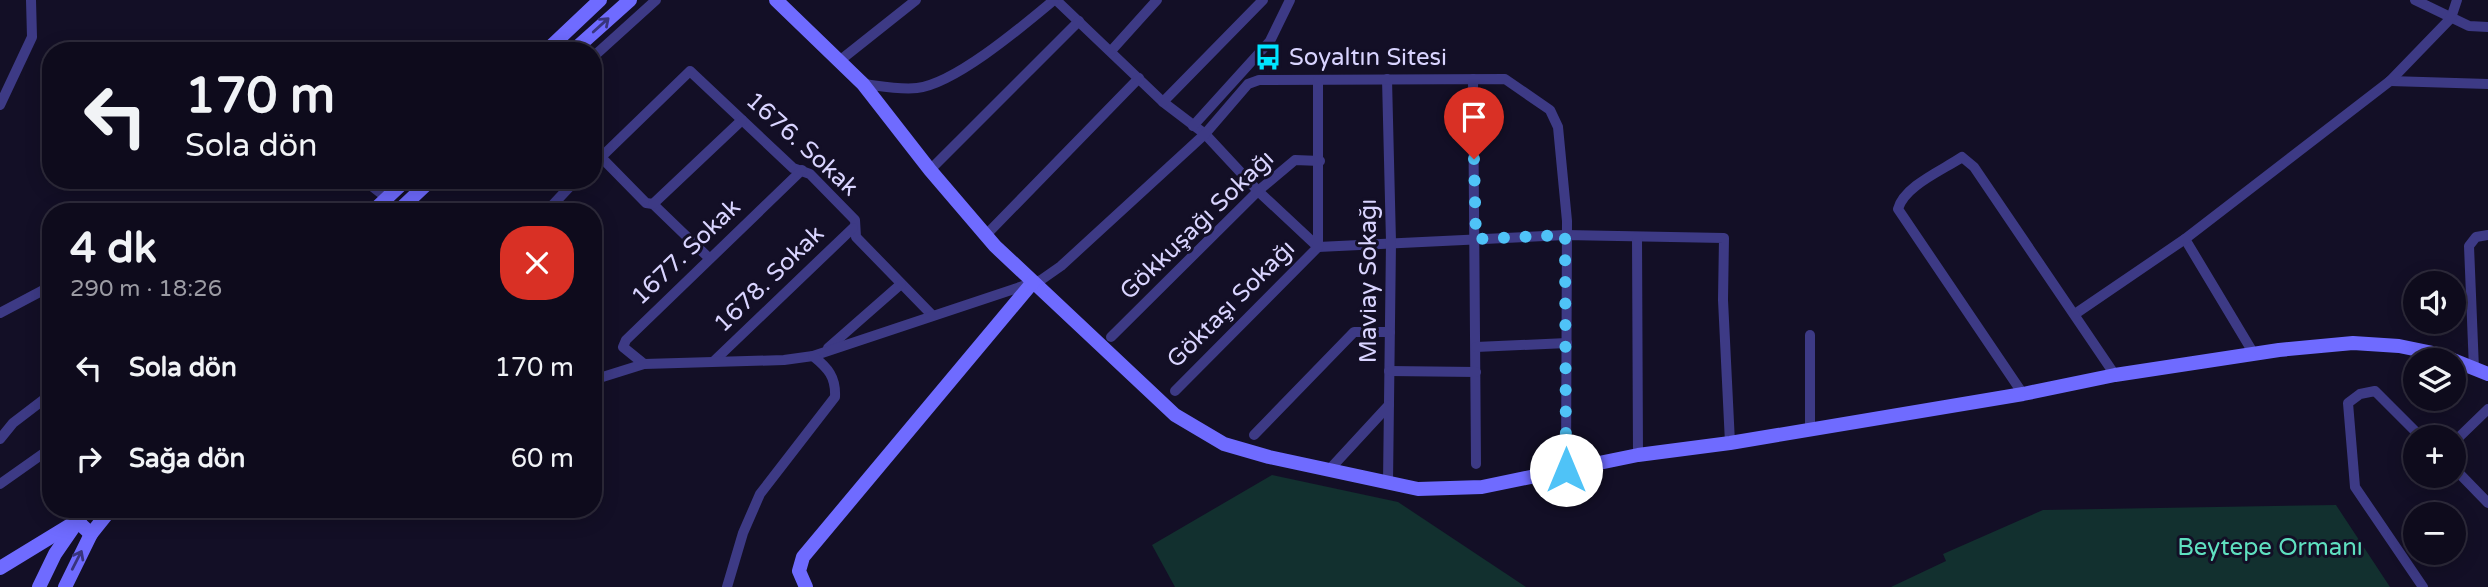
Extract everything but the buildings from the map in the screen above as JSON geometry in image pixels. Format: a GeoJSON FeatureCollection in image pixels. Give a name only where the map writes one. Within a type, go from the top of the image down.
{"type":"FeatureCollection","features":[{"type":"Feature","properties":{"kind":"street"},"geometry":{"type":"LineString","coordinates":[[0,106],[32,37],[31,0]]}},
{"type":"Feature","properties":{"kind":"street"},"geometry":{"type":"LineString","coordinates":[[556,42],[600,0]]}},
{"type":"Feature","properties":{"kind":"street"},"geometry":{"type":"LineString","coordinates":[[583,42],[630,0]]}},
{"type":"Feature","properties":{"kind":"street"},"geometry":{"type":"LineString","coordinates":[[602,49],[656,0]]}},
{"type":"Feature","properties":{"kind":"street"},"geometry":{"type":"LineString","coordinates":[[776,0],[863,84],[930,170],[986,235],[1185,423],[1224,444],[1418,489],[1482,487],[1638,455],[1810,430],[2024,394],[2115,375],[2255,354],[2353,343],[2399,346],[2438,354],[2481,371],[2469,246],[2476,237],[2488,235]]}},
{"type":"Feature","properties":{"kind":"street"},"geometry":{"type":"LineString","coordinates":[[838,62],[916,0]]}},
{"type":"Feature","properties":{"kind":"street"},"geometry":{"type":"LineString","coordinates":[[863,84],[919,88],[962,69],[1008,38],[1055,0],[1163,102],[1205,134],[1258,191],[1318,247],[1565,235],[1724,238],[1723,300],[1730,443]]}},
{"type":"Feature","properties":{"kind":"street"},"geometry":{"type":"LineString","coordinates":[[1111,51],[1157,0]]}},
{"type":"Feature","properties":{"kind":"street"},"geometry":{"type":"LineString","coordinates":[[1163,102],[1263,0]]}},
{"type":"Feature","properties":{"kind":"street"},"geometry":{"type":"LineString","coordinates":[[1193,126],[1270,41],[1290,0]]}},
{"type":"Feature","properties":{"kind":"street"},"geometry":{"type":"LineString","coordinates":[[2415,0],[2469,26],[2488,27]]}},
{"type":"Feature","properties":{"kind":"street"},"geometry":{"type":"LineString","coordinates":[[2075,314],[2186,239],[2390,81],[2451,18],[2457,0]]}},
{"type":"Feature","properties":{"kind":"street"},"geometry":{"type":"LineString","coordinates":[[930,170],[1079,21]]}},
{"type":"Feature","properties":{"kind":"street","name":"1676. Sokak"},"geometry":{"type":"LineString","coordinates":[[602,157],[690,71],[793,168],[810,174],[855,220],[853,228],[856,237],[932,315]]}},
{"type":"Feature","properties":{"kind":"street"},"geometry":{"type":"LineString","coordinates":[[986,235],[1139,78]]}},
{"type":"Feature","properties":{"kind":"street","name":"Maviay Sokağı"},"geometry":{"type":"LineString","coordinates":[[1387,79],[1391,242],[1388,482]]}},
{"type":"Feature","properties":{"kind":"street"},"geometry":{"type":"LineString","coordinates":[[1473,79],[1476,464]]}},
{"type":"Feature","properties":{"kind":"street"},"geometry":{"type":"LineString","coordinates":[[602,377],[644,364],[784,360],[818,354],[1033,282],[1061,267],[1205,134],[1248,83],[1259,80],[1505,79],[1550,110],[1558,127],[1567,222],[1566,470]]}},
{"type":"Feature","properties":{"kind":"street"},"geometry":{"type":"LineString","coordinates":[[1318,80],[1318,247]]}},
{"type":"Feature","properties":{"kind":"street"},"geometry":{"type":"LineString","coordinates":[[2390,81],[2488,84]]}},
{"type":"Feature","properties":{"kind":"street"},"geometry":{"type":"LineString","coordinates":[[653,204],[742,120]]}},
{"type":"Feature","properties":{"kind":"street"},"geometry":{"type":"LineString","coordinates":[[602,157],[646,203],[653,204],[709,258]]}},
{"type":"Feature","properties":{"kind":"street"},"geometry":{"type":"LineString","coordinates":[[2024,394],[1898,208],[1900,200],[1962,157],[1968,160],[2115,375]]}},
{"type":"Feature","properties":{"kind":"street","name":"Gökkuşağı Sokağı"},"geometry":{"type":"LineString","coordinates":[[1111,337],[1258,191],[1295,160],[1320,161]]}},
{"type":"Feature","properties":{"kind":"street","name":"1677. Sokak"},"geometry":{"type":"LineString","coordinates":[[644,364],[623,346],[626,340],[802,170]]}},
{"type":"Feature","properties":{"kind":"street"},"geometry":{"type":"LineString","coordinates":[[376,189],[387,198]]}},
{"type":"Feature","properties":{"kind":"street"},"geometry":{"type":"LineString","coordinates":[[382,203],[397,189]]}},
{"type":"Feature","properties":{"kind":"street"},"geometry":{"type":"LineString","coordinates":[[407,203],[421,189]]}},
{"type":"Feature","properties":{"kind":"street"},"geometry":{"type":"LineString","coordinates":[[555,203],[568,189]]}},
{"type":"Feature","properties":{"kind":"street","name":"1678. Sokak"},"geometry":{"type":"LineString","coordinates":[[714,361],[853,228]]}},
{"type":"Feature","properties":{"kind":"street"},"geometry":{"type":"LineString","coordinates":[[1637,237],[1638,455]]}},
{"type":"Feature","properties":{"kind":"street"},"geometry":{"type":"LineString","coordinates":[[2186,239],[2255,354]]}},
{"type":"Feature","properties":{"kind":"street","name":"Göktaşı Sokağı"},"geometry":{"type":"LineString","coordinates":[[1175,391],[1318,247]]}},
{"type":"Feature","properties":{"kind":"street"},"geometry":{"type":"LineString","coordinates":[[806,587],[799,571],[803,557],[1033,282]]}},
{"type":"Feature","properties":{"kind":"street"},"geometry":{"type":"LineString","coordinates":[[818,354],[901,284]]}},
{"type":"Feature","properties":{"kind":"street"},"geometry":{"type":"LineString","coordinates":[[0,313],[42,291]]}},
{"type":"Feature","properties":{"kind":"street"},"geometry":{"type":"LineString","coordinates":[[1254,435],[1354,332],[1390,332]]}},
{"type":"Feature","properties":{"kind":"street"},"geometry":{"type":"LineString","coordinates":[[1810,335],[1810,430]]}},
{"type":"Feature","properties":{"kind":"street"},"geometry":{"type":"LineString","coordinates":[[1476,347],[1567,343]]}},
{"type":"Feature","properties":{"kind":"street"},"geometry":{"type":"LineString","coordinates":[[727,587],[743,533],[760,494],[835,397],[835,383],[818,354]]}},
{"type":"Feature","properties":{"kind":"street"},"geometry":{"type":"LineString","coordinates":[[1389,371],[1476,372]]}},
{"type":"Feature","properties":{"kind":"street"},"geometry":{"type":"LineString","coordinates":[[2409,425],[2375,391],[2360,394],[2348,403],[2354,487],[2423,587]]}},
{"type":"Feature","properties":{"kind":"street"},"geometry":{"type":"LineString","coordinates":[[0,439],[21,416],[42,401]]}},
{"type":"Feature","properties":{"kind":"street"},"geometry":{"type":"LineString","coordinates":[[1329,470],[1389,405]]}},
{"type":"Feature","properties":{"kind":"street"},"geometry":{"type":"LineString","coordinates":[[2466,430],[2488,409]]}},
{"type":"Feature","properties":{"kind":"street"},"geometry":{"type":"LineString","coordinates":[[0,484],[42,454]]}},
{"type":"Feature","properties":{"kind":"street"},"geometry":{"type":"LineString","coordinates":[[2466,480],[2488,503]]}},
{"type":"Feature","properties":{"kind":"street"},"geometry":{"type":"LineString","coordinates":[[39,587],[55,554],[79,518]]}},
{"type":"Feature","properties":{"kind":"street"},"geometry":{"type":"LineString","coordinates":[[65,587],[91,534],[104,518]]}},
{"type":"Feature","properties":{"kind":"street"},"geometry":{"type":"LineString","coordinates":[[77,521],[91,534]]}},
{"type":"Feature","properties":{"kind":"street"},"geometry":{"type":"LineString","coordinates":[[0,568],[77,521]]}},
{"type":"Feature","properties":{"kind":"green space"},"geometry":{"type":"Polygon","coordinates":[[[1272,475],[1398,502],[1526,587],[1175,587],[1152,545],[1272,475]]]}},
{"type":"Feature","properties":{"kind":"green space","name":"Beytepe Ormanı"},"geometry":{"type":"Polygon","coordinates":[[[2336,505],[2390,587],[1891,587],[1946,561],[1943,554],[2043,510],[2336,505]]]}},
{"type":"Feature","properties":{"kind":"place","name":"Soyaltın Sitesi"},"geometry":{"type":"Point","coordinates":[1268,57]}},
{"type":"Feature","properties":{"kind":"route"},"geometry":{"type":"LineString","coordinates":[[1474,159],[1476,239],[1565,235],[1566,470]]}}]}
